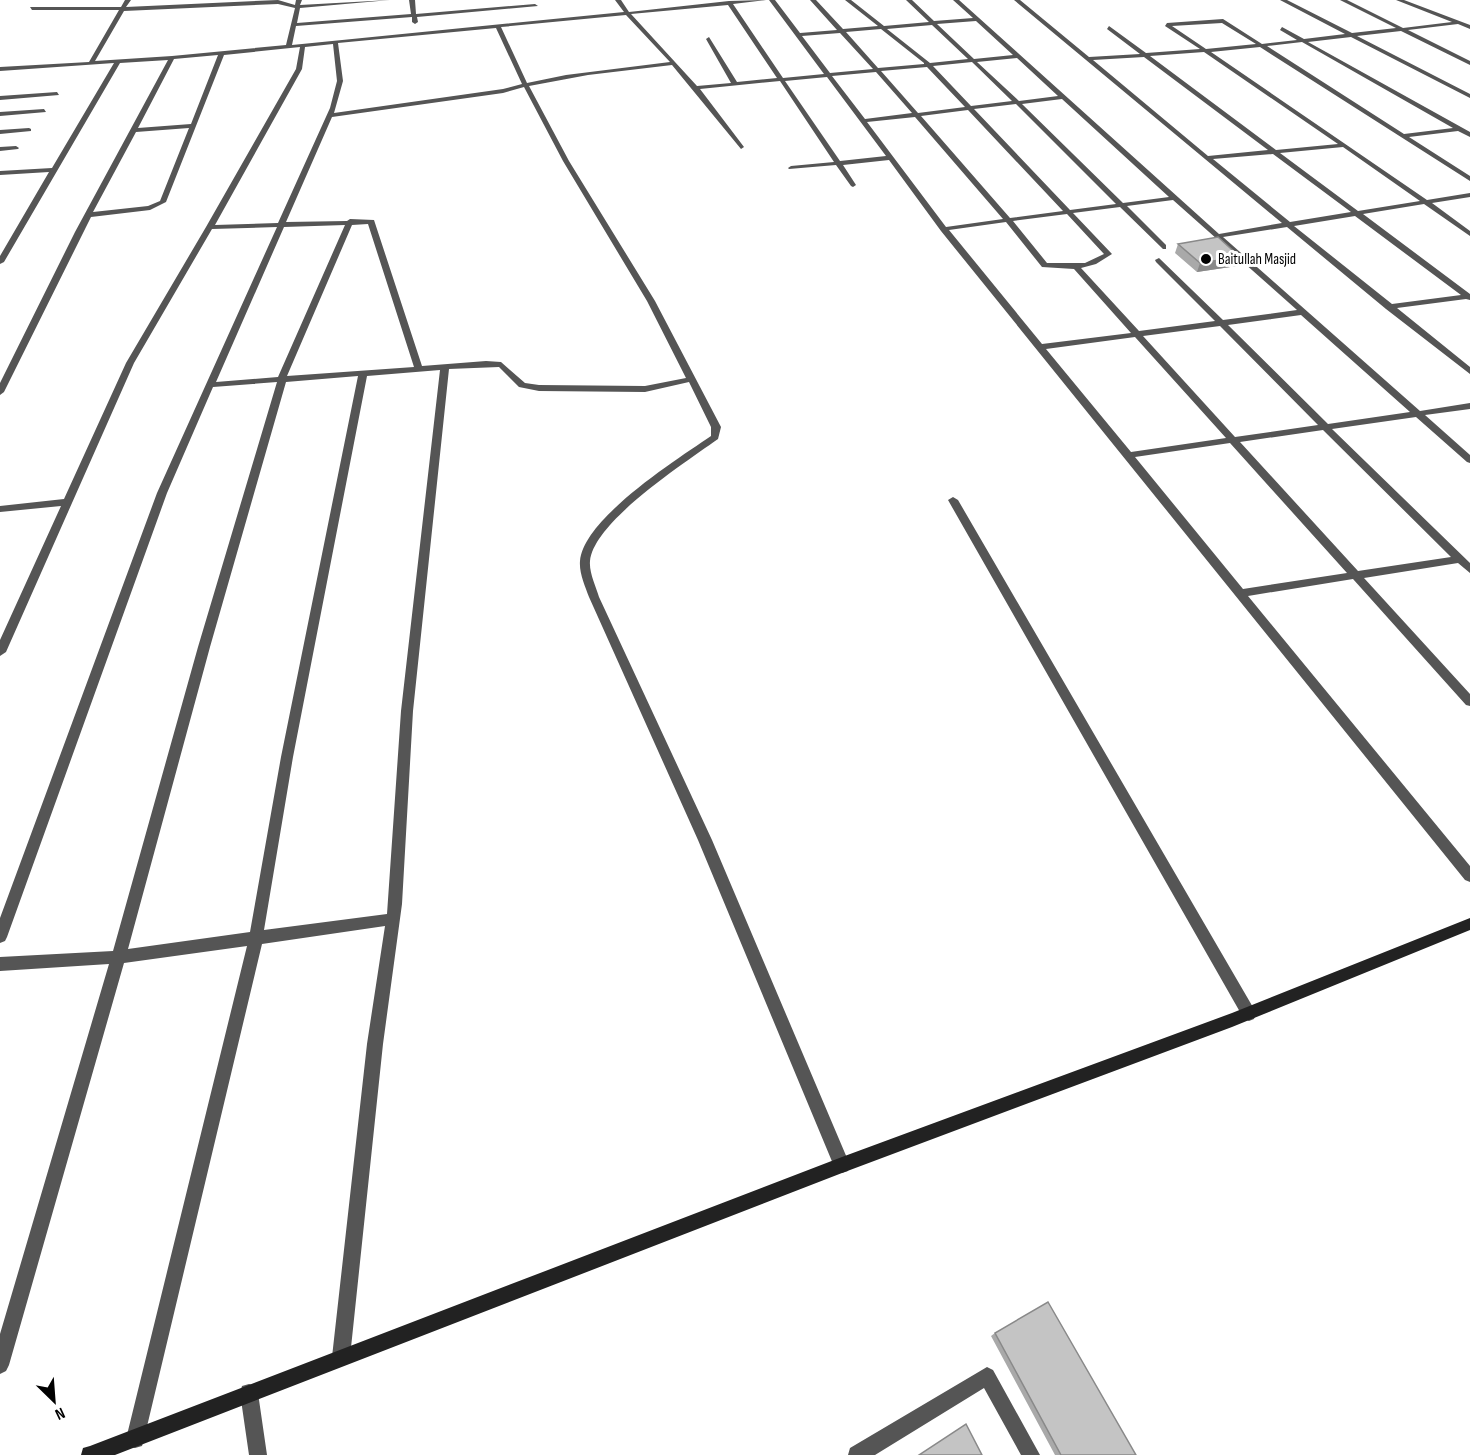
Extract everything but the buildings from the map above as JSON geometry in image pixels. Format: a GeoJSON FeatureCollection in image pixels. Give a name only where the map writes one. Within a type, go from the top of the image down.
{"type":"FeatureCollection","features":[{"type":"Feature","properties":{"kind":"main road"},"geometry":{"type":"LineString","coordinates":[[90,1455],[842,1165],[1249,1014],[1470,924]]}},
{"type":"Feature","properties":{"kind":"street"},"geometry":{"type":"LineString","coordinates":[[91,63],[128,0]]}},
{"type":"Feature","properties":{"kind":"street"},"geometry":{"type":"LineString","coordinates":[[175,7],[177,0]]}},
{"type":"Feature","properties":{"kind":"street"},"geometry":{"type":"LineString","coordinates":[[32,8],[124,9],[205,3],[387,0]]}},
{"type":"Feature","properties":{"kind":"street"},"geometry":{"type":"LineString","coordinates":[[412,0],[417,33]]}},
{"type":"Feature","properties":{"kind":"street"},"geometry":{"type":"LineString","coordinates":[[618,0],[695,88],[741,147]]}},
{"type":"Feature","properties":{"kind":"street"},"geometry":{"type":"LineString","coordinates":[[0,69],[172,58],[763,0]]}},
{"type":"Feature","properties":{"kind":"street"},"geometry":{"type":"LineString","coordinates":[[772,0],[944,229],[1470,876]]}},
{"type":"Feature","properties":{"kind":"street"},"geometry":{"type":"LineString","coordinates":[[813,0],[917,114],[1045,265],[1077,268],[1101,260],[1108,254],[929,65],[848,0]]}},
{"type":"Feature","properties":{"kind":"street"},"geometry":{"type":"LineString","coordinates":[[909,0],[1017,102],[1163,247]]}},
{"type":"Feature","properties":{"kind":"street"},"geometry":{"type":"LineString","coordinates":[[956,0],[1174,198],[1470,460]]}},
{"type":"Feature","properties":{"kind":"street"},"geometry":{"type":"LineString","coordinates":[[1017,0],[1287,225],[1470,371]]}},
{"type":"Feature","properties":{"kind":"street"},"geometry":{"type":"LineString","coordinates":[[1283,0],[1470,96]]}},
{"type":"Feature","properties":{"kind":"street"},"geometry":{"type":"LineString","coordinates":[[1343,0],[1470,63]]}},
{"type":"Feature","properties":{"kind":"street"},"geometry":{"type":"LineString","coordinates":[[1399,0],[1470,27]]}},
{"type":"Feature","properties":{"kind":"street"},"geometry":{"type":"LineString","coordinates":[[374,1],[377,38]]}},
{"type":"Feature","properties":{"kind":"street"},"geometry":{"type":"LineString","coordinates":[[290,46],[298,3]]}},
{"type":"Feature","properties":{"kind":"street"},"geometry":{"type":"LineString","coordinates":[[294,25],[414,16],[455,9],[534,3],[544,21]]}},
{"type":"Feature","properties":{"kind":"street"},"geometry":{"type":"LineString","coordinates":[[729,3],[853,185]]}},
{"type":"Feature","properties":{"kind":"street"},"geometry":{"type":"LineString","coordinates":[[455,9],[460,29]]}},
{"type":"Feature","properties":{"kind":"street"},"geometry":{"type":"LineString","coordinates":[[799,35],[977,19]]}},
{"type":"Feature","properties":{"kind":"street"},"geometry":{"type":"LineString","coordinates":[[1470,179],[1223,21],[1167,25],[1470,234]]}},
{"type":"Feature","properties":{"kind":"street"},"geometry":{"type":"LineString","coordinates":[[1088,59],[1205,51],[1457,22]]}},
{"type":"Feature","properties":{"kind":"street"},"geometry":{"type":"LineString","coordinates":[[497,26],[566,161],[651,301],[716,427],[715,437],[659,475],[598,531],[584,560],[594,597],[705,840],[842,1165]]}},
{"type":"Feature","properties":{"kind":"street"},"geometry":{"type":"LineString","coordinates":[[1109,28],[1469,297]]}},
{"type":"Feature","properties":{"kind":"street"},"geometry":{"type":"LineString","coordinates":[[1282,29],[1470,135]]}},
{"type":"Feature","properties":{"kind":"street"},"geometry":{"type":"LineString","coordinates":[[709,39],[735,84]]}},
{"type":"Feature","properties":{"kind":"street"},"geometry":{"type":"LineString","coordinates":[[0,937],[162,493],[279,225],[330,115],[340,81],[335,42]]}},
{"type":"Feature","properties":{"kind":"street"},"geometry":{"type":"LineString","coordinates":[[0,652],[130,363],[299,69],[303,45]]}},
{"type":"Feature","properties":{"kind":"street"},"geometry":{"type":"LineString","coordinates":[[88,215],[150,208],[163,202],[222,53]]}},
{"type":"Feature","properties":{"kind":"street"},"geometry":{"type":"LineString","coordinates":[[695,88],[1019,56]]}},
{"type":"Feature","properties":{"kind":"street"},"geometry":{"type":"LineString","coordinates":[[0,392],[88,215],[172,58]]}},
{"type":"Feature","properties":{"kind":"street"},"geometry":{"type":"LineString","coordinates":[[0,262],[118,61]]}},
{"type":"Feature","properties":{"kind":"street"},"geometry":{"type":"LineString","coordinates":[[330,115],[503,91],[525,84],[673,63]]}},
{"type":"Feature","properties":{"kind":"street"},"geometry":{"type":"LineString","coordinates":[[0,98],[57,94]]}},
{"type":"Feature","properties":{"kind":"street"},"geometry":{"type":"LineString","coordinates":[[863,121],[1063,97]]}},
{"type":"Feature","properties":{"kind":"street"},"geometry":{"type":"LineString","coordinates":[[0,114],[44,111]]}},
{"type":"Feature","properties":{"kind":"street"},"geometry":{"type":"LineString","coordinates":[[134,130],[193,126]]}},
{"type":"Feature","properties":{"kind":"street"},"geometry":{"type":"LineString","coordinates":[[1403,136],[1470,127]]}},
{"type":"Feature","properties":{"kind":"street"},"geometry":{"type":"LineString","coordinates":[[0,132],[29,130]]}},
{"type":"Feature","properties":{"kind":"street"},"geometry":{"type":"LineString","coordinates":[[1207,158],[1343,145]]}},
{"type":"Feature","properties":{"kind":"street"},"geometry":{"type":"LineString","coordinates":[[0,149],[16,148]]}},
{"type":"Feature","properties":{"kind":"street"},"geometry":{"type":"LineString","coordinates":[[791,168],[890,158]]}},
{"type":"Feature","properties":{"kind":"street"},"geometry":{"type":"LineString","coordinates":[[0,173],[54,170]]}},
{"type":"Feature","properties":{"kind":"street"},"geometry":{"type":"LineString","coordinates":[[1217,236],[1470,195]]}},
{"type":"Feature","properties":{"kind":"street"},"geometry":{"type":"LineString","coordinates":[[944,229],[1174,198]]}},
{"type":"Feature","properties":{"kind":"street"},"geometry":{"type":"LineString","coordinates":[[0,1365],[119,957],[204,646],[282,379],[350,221]]}},
{"type":"Feature","properties":{"kind":"street"},"geometry":{"type":"LineString","coordinates":[[210,227],[371,222],[419,370]]}},
{"type":"Feature","properties":{"kind":"street"},"geometry":{"type":"LineString","coordinates":[[1159,260],[1470,569]]}},
{"type":"Feature","properties":{"kind":"street"},"geometry":{"type":"LineString","coordinates":[[1077,268],[1470,702]]}},
{"type":"Feature","properties":{"kind":"street"},"geometry":{"type":"LineString","coordinates":[[1389,307],[1469,297]]}},
{"type":"Feature","properties":{"kind":"street"},"geometry":{"type":"LineString","coordinates":[[1041,347],[1303,312]]}},
{"type":"Feature","properties":{"kind":"street"},"geometry":{"type":"LineString","coordinates":[[209,385],[486,364],[501,365],[522,385],[539,388],[645,389],[692,379]]}},
{"type":"Feature","properties":{"kind":"street"},"geometry":{"type":"LineString","coordinates":[[341,1357],[375,1044],[393,919],[407,711],[445,368]]}},
{"type":"Feature","properties":{"kind":"street"},"geometry":{"type":"LineString","coordinates":[[135,1439],[256,939],[287,757],[363,374]]}},
{"type":"Feature","properties":{"kind":"street"},"geometry":{"type":"LineString","coordinates":[[1130,455],[1470,406]]}},
{"type":"Feature","properties":{"kind":"street"},"geometry":{"type":"LineString","coordinates":[[953,500],[1249,1014]]}},
{"type":"Feature","properties":{"kind":"street"},"geometry":{"type":"LineString","coordinates":[[0,509],[68,502]]}},
{"type":"Feature","properties":{"kind":"street"},"geometry":{"type":"LineString","coordinates":[[1242,593],[1460,559]]}},
{"type":"Feature","properties":{"kind":"street"},"geometry":{"type":"LineString","coordinates":[[0,964],[119,957],[393,919]]}},
{"type":"Feature","properties":{"kind":"street"},"geometry":{"type":"LineString","coordinates":[[857,1455],[987,1376],[1031,1455]]}},
{"type":"Feature","properties":{"kind":"street"},"geometry":{"type":"LineString","coordinates":[[249,1393],[258,1455]]}},
{"type":"Feature","properties":{"kind":"place","name":"Baitullah Masjid"},"geometry":{"type":"Point","coordinates":[1206,259]}}]}
